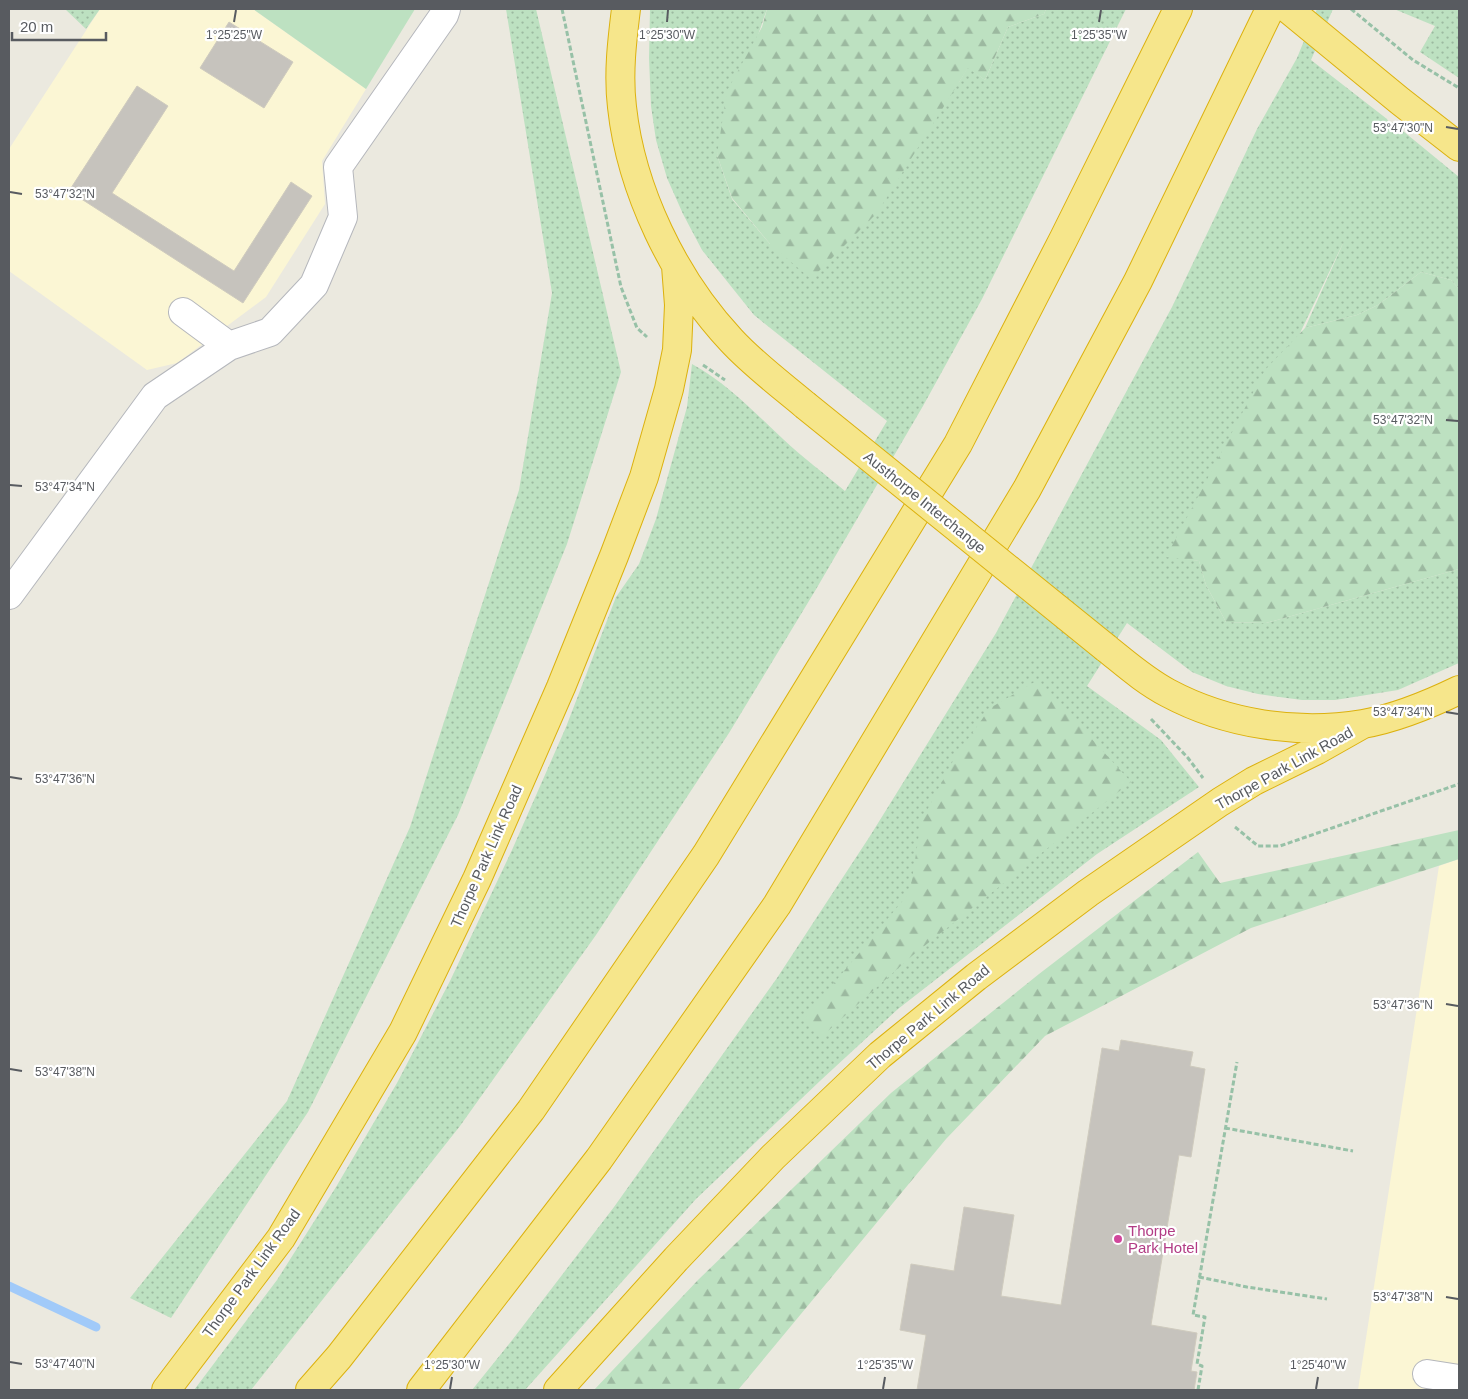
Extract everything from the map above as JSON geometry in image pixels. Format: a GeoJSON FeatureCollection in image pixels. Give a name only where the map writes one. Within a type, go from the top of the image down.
{"type":"FeatureCollection","features":[{"type":"Feature","properties":{"kind":"highway"},"geometry":{"type":"LineString","coordinates":[[620,9],[621,50]]}},
{"type":"Feature","properties":{"kind":"highway","name":"Austhorpe Interchange"},"geometry":{"type":"LineString","coordinates":[[626,9],[621,50],[622,107],[630,148],[640,183],[656,225],[676,266],[702,306],[731,341],[805,405],[1142,677],[1191,705],[1227,718],[1264,725],[1302,728],[1338,727],[1363,724],[1422,708],[1459,690]]}},
{"type":"Feature","properties":{"kind":"highway"},"geometry":{"type":"LineString","coordinates":[[310,1390],[338,1357],[531,1110],[706,855],[958,444],[1064,238],[1178,9]]}},
{"type":"Feature","properties":{"kind":"highway"},"geometry":{"type":"LineString","coordinates":[[421,1390],[599,1160],[777,905],[1027,490],[1138,281],[1270,9]]}},
{"type":"Feature","properties":{"kind":"highway"},"geometry":{"type":"LineString","coordinates":[[1288,9],[1459,147]]}},
{"type":"Feature","properties":{"kind":"highway","name":"Thorpe Park Link Road"},"geometry":{"type":"LineString","coordinates":[[166,1390],[281,1238],[403,1032],[477,879],[561,687],[644,477],[669,389],[677,350],[679,305],[676,266]]}},
{"type":"Feature","properties":{"kind":"highway","name":"Thorpe Park Link Road"},"geometry":{"type":"LineString","coordinates":[[558,1390],[676,1259],[773,1157],[880,1055],[976,976],[1096,887],[1254,781],[1317,750],[1363,724]]}},
{"type":"Feature","properties":{"kind":"lane"},"geometry":{"type":"LineString","coordinates":[[9,595],[155,396],[229,346],[270,332],[314,285],[343,217],[338,167],[444,16],[446,9]]}},
{"type":"Feature","properties":{"kind":"lane"},"geometry":{"type":"LineString","coordinates":[[183,312],[229,346]]}},
{"type":"Feature","properties":{"kind":"lane"},"geometry":{"type":"LineString","coordinates":[[1427,1374],[1459,1379]]}},
{"type":"Feature","properties":{"kind":"path"},"geometry":{"type":"LineString","coordinates":[[1351,9],[1413,60],[1459,88]]}},
{"type":"Feature","properties":{"kind":"path"},"geometry":{"type":"LineString","coordinates":[[1198,1390],[1202,1366],[1197,1364],[1205,1316],[1193,1315],[1237,1062]]}},
{"type":"Feature","properties":{"kind":"path"},"geometry":{"type":"LineString","coordinates":[[1225,1128],[1353,1151]]}},
{"type":"Feature","properties":{"kind":"path"},"geometry":{"type":"LineString","coordinates":[[1199,1277],[1246,1287],[1328,1299]]}},
{"type":"Feature","properties":{"kind":"shaded area"},"geometry":{"type":"Polygon","coordinates":[[[100,9],[253,9],[366,89],[322,161],[325,204],[266,297],[177,363],[147,370],[9,271],[9,149],[100,9]]]}},
{"type":"Feature","properties":{"kind":"shaded area"},"geometry":{"type":"Polygon","coordinates":[[[1459,859],[1459,1390],[1358,1390],[1439,866],[1459,859]]]}},
{"type":"Feature","properties":{"kind":"green space"},"geometry":{"type":"Polygon","coordinates":[[[65,9],[100,9],[86,29],[65,9]]]}},
{"type":"Feature","properties":{"kind":"green space"},"geometry":{"type":"Polygon","coordinates":[[[253,9],[415,9],[366,89],[253,9]]]}},
{"type":"Feature","properties":{"kind":"green space"},"geometry":{"type":"Polygon","coordinates":[[[506,9],[536,9],[621,372],[567,544],[458,815],[308,1112],[171,1318],[130,1298],[287,1101],[410,827],[519,490],[552,293],[506,9]]]}},
{"type":"Feature","properties":{"kind":"green space"},"geometry":{"type":"Polygon","coordinates":[[[650,9],[767,9],[717,155],[732,199],[770,244],[959,82],[968,67],[985,80],[1008,27],[1044,14],[1046,9],[1126,9],[982,299],[923,406],[815,591],[729,733],[596,935],[460,1126],[251,1390],[194,1390],[277,1280],[336,1187],[397,1083],[450,981],[512,850],[566,727],[616,597],[639,564],[656,519],[687,407],[692,364],[729,389],[791,446],[845,491],[887,421],[754,315],[702,250],[667,178],[656,140],[651,106],[649,58],[650,9]]]}},
{"type":"Feature","properties":{"kind":"green space"},"geometry":{"type":"Polygon","coordinates":[[[767,9],[1046,9],[1044,14],[1008,27],[985,80],[968,68],[877,213],[811,279],[770,244],[732,198],[717,155],[727,91],[762,27],[767,9]]]}},
{"type":"Feature","properties":{"kind":"green space"},"geometry":{"type":"Polygon","coordinates":[[[1317,9],[1333,9],[1311,60],[1387,119],[1394,132],[1392,122],[1459,177],[1459,289],[1451,280],[1421,272],[1378,305],[1357,315],[1305,328],[1345,239],[1259,419],[1181,558],[1199,561],[1206,585],[1226,622],[1266,623],[1459,569],[1459,663],[1398,690],[1335,700],[1302,700],[1258,694],[1226,686],[1192,672],[1127,623],[1087,686],[1161,740],[1199,787],[1097,854],[898,1009],[696,1199],[525,1390],[472,1390],[614,1207],[777,978],[870,836],[996,633],[1172,307],[1257,129],[1297,58],[1317,9]]]}},
{"type":"Feature","properties":{"kind":"green space"},"geometry":{"type":"Polygon","coordinates":[[[1394,9],[1459,9],[1459,78],[1420,52],[1435,26],[1394,9]]]}},
{"type":"Feature","properties":{"kind":"green space"},"geometry":{"type":"Polygon","coordinates":[[[1421,272],[1451,280],[1459,289],[1459,569],[1266,623],[1226,622],[1206,585],[1199,561],[1166,557],[1265,370],[1305,328],[1357,315],[1378,305],[1421,272]]]}},
{"type":"Feature","properties":{"kind":"green space"},"geometry":{"type":"Polygon","coordinates":[[[1038,680],[1131,782],[913,955],[820,1038],[804,1019],[910,892],[921,822],[954,759],[990,708],[1038,680]]]}},
{"type":"Feature","properties":{"kind":"green space"},"geometry":{"type":"Polygon","coordinates":[[[1459,830],[1459,859],[1251,928],[1045,1036],[946,1139],[738,1390],[594,1390],[698,1280],[891,1093],[1039,974],[1198,852],[1220,883],[1459,830]]]}},
{"type":"Feature","properties":{"kind":"building"},"geometry":{"type":"Polygon","coordinates":[[[229,22],[293,62],[264,108],[200,68],[229,22]]]}},
{"type":"Feature","properties":{"kind":"building"},"geometry":{"type":"Polygon","coordinates":[[[137,86],[168,106],[112,193],[234,271],[291,182],[312,196],[243,303],[69,191],[137,86]]]}},
{"type":"Feature","properties":{"kind":"building","name":"Thorpe Park Hotel"},"geometry":{"type":"Polygon","coordinates":[[[1121,1040],[1193,1052],[1190,1066],[1205,1069],[1191,1157],[1179,1155],[1151,1325],[1197,1333],[1191,1371],[1197,1372],[1194,1390],[917,1390],[926,1335],[900,1330],[911,1264],[954,1271],[964,1207],[1014,1215],[1001,1296],[1061,1305],[1102,1048],[1119,1051],[1121,1040]]]}},
{"type":"Feature","properties":{"kind":"waterway"},"geometry":{"type":"LineString","coordinates":[[9,1286],[96,1327]]}},
{"type":"Feature","properties":{"kind":"place","name":"Thorpe Park Hotel"},"geometry":{"type":"Point","coordinates":[1118,1239]}}]}
